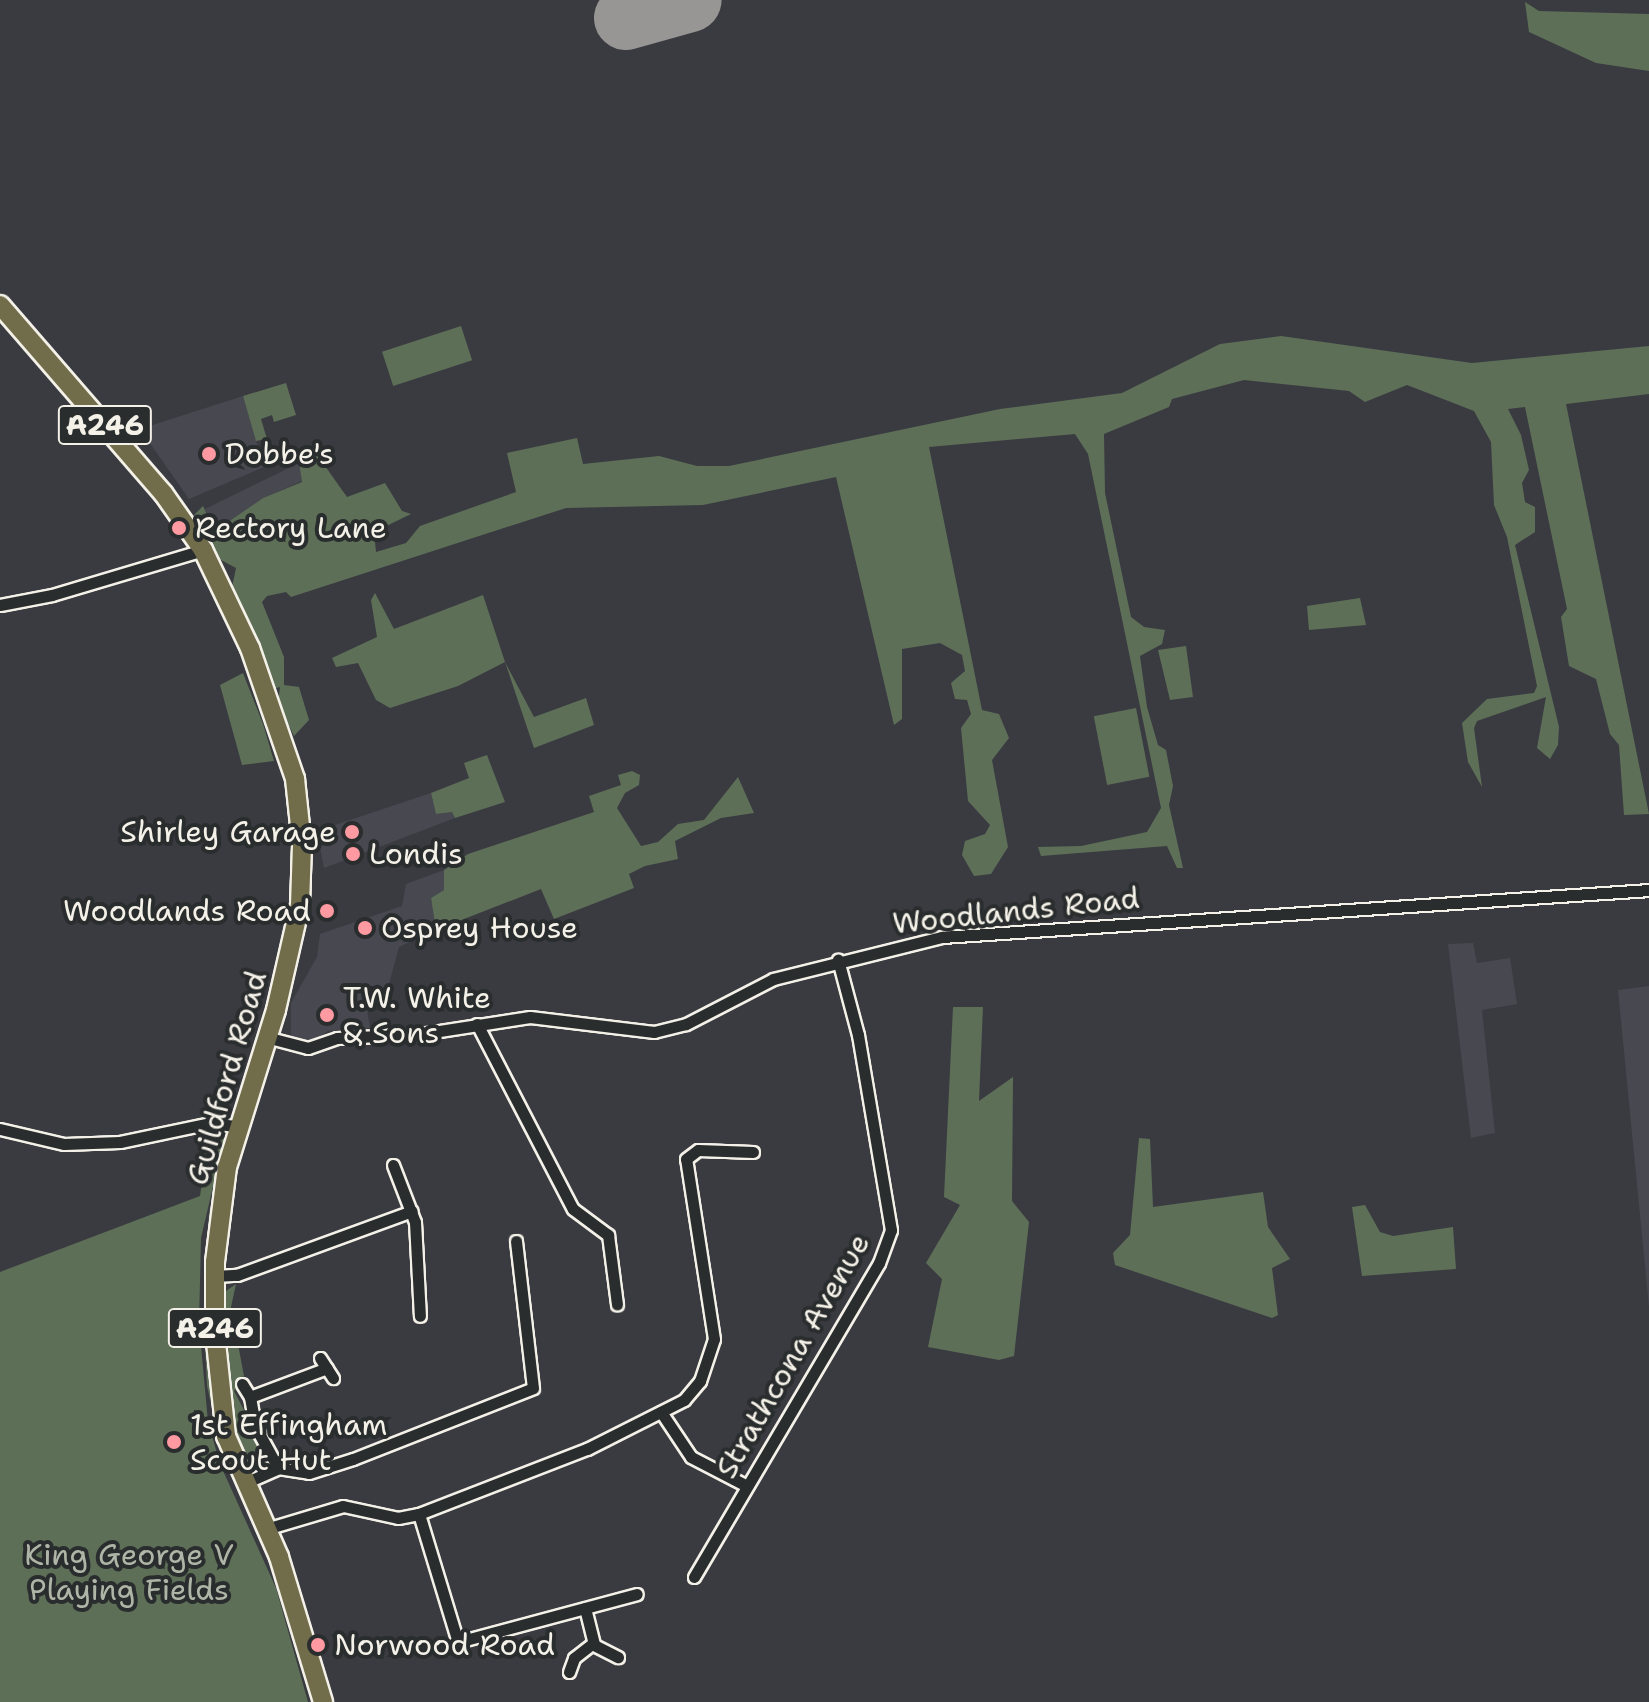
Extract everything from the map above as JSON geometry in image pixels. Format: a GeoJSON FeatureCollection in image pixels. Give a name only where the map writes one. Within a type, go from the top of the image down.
{"type":"FeatureCollection","features":[{"type":"Feature","properties":{"kind":"main road","name":"Guildford Road"},"geometry":{"type":"LineString","coordinates":[[0,305],[181,514],[203,550],[264,683],[288,751],[299,804],[300,905],[266,1037],[237,1126],[218,1224],[215,1276],[220,1411],[245,1483],[266,1529],[323,1702]]}},
{"type":"Feature","properties":{"kind":"street"},"geometry":{"type":"LineString","coordinates":[[0,605],[52,595],[203,550]]}},
{"type":"Feature","properties":{"kind":"street","name":"Woodlands Road"},"geometry":{"type":"LineString","coordinates":[[266,1037],[308,1048],[337,1038],[420,1034],[547,1017],[654,1032],[686,1024],[755,985],[838,960],[942,937],[1649,890]]}},
{"type":"Feature","properties":{"kind":"street","name":"Strathcona Avenue"},"geometry":{"type":"LineString","coordinates":[[694,1577],[879,1263],[891,1230],[858,1035],[838,960]]}},
{"type":"Feature","properties":{"kind":"street"},"geometry":{"type":"LineString","coordinates":[[477,1024],[573,1209],[608,1235],[617,1304]]}},
{"type":"Feature","properties":{"kind":"street"},"geometry":{"type":"LineString","coordinates":[[0,1129],[64,1144],[120,1142],[211,1123],[237,1126]]}},
{"type":"Feature","properties":{"kind":"street"},"geometry":{"type":"LineString","coordinates":[[266,1529],[343,1506],[398,1518],[419,1514],[587,1449],[661,1412],[695,1390],[714,1339],[688,1153],[753,1152]]}},
{"type":"Feature","properties":{"kind":"street"},"geometry":{"type":"LineString","coordinates":[[393,1165],[412,1211],[420,1316]]}},
{"type":"Feature","properties":{"kind":"street"},"geometry":{"type":"LineString","coordinates":[[215,1276],[237,1275],[412,1211]]}},
{"type":"Feature","properties":{"kind":"street"},"geometry":{"type":"LineString","coordinates":[[245,1483],[278,1468],[309,1473],[519,1394],[536,1381],[516,1241]]}},
{"type":"Feature","properties":{"kind":"street"},"geometry":{"type":"LineString","coordinates":[[250,1397],[327,1368]]}},
{"type":"Feature","properties":{"kind":"street"},"geometry":{"type":"LineString","coordinates":[[242,1384],[250,1397],[251,1416],[278,1468]]}},
{"type":"Feature","properties":{"kind":"street"},"geometry":{"type":"LineString","coordinates":[[661,1412],[691,1457],[747,1486]]}},
{"type":"Feature","properties":{"kind":"street"},"geometry":{"type":"LineString","coordinates":[[419,1514],[458,1642],[637,1594]]}},
{"type":"Feature","properties":{"kind":"street"},"geometry":{"type":"LineString","coordinates":[[585,1608],[593,1643],[618,1657]]}},
{"type":"Feature","properties":{"kind":"street"},"geometry":{"type":"LineString","coordinates":[[569,1672],[574,1658],[593,1643]]}},
{"type":"Feature","properties":{"kind":"shaded area","name":"Dobbe's"},"geometry":{"type":"Polygon","coordinates":[[[243,396],[264,467],[189,499],[140,429],[243,396]]]}},
{"type":"Feature","properties":{"kind":"shaded area"},"geometry":{"type":"Polygon","coordinates":[[[299,463],[302,481],[263,498],[215,531],[205,509],[299,463]]]}},
{"type":"Feature","properties":{"kind":"shaded area"},"geometry":{"type":"Polygon","coordinates":[[[431,793],[436,814],[452,812],[455,818],[324,868],[317,831],[431,793]]]}},
{"type":"Feature","properties":{"kind":"shaded area"},"geometry":{"type":"Polygon","coordinates":[[[444,870],[444,890],[431,898],[436,930],[399,947],[385,999],[366,1002],[370,1028],[328,1031],[311,1044],[291,1038],[291,1003],[317,957],[320,934],[402,906],[406,884],[444,870]]]}},
{"type":"Feature","properties":{"kind":"shaded area"},"geometry":{"type":"Polygon","coordinates":[[[1473,943],[1477,963],[1510,958],[1517,1004],[1482,1010],[1495,1133],[1471,1138],[1448,944],[1473,943]]]}},
{"type":"Feature","properties":{"kind":"shaded area"},"geometry":{"type":"Polygon","coordinates":[[[1649,986],[1649,1307],[1618,990],[1649,986]]]}},
{"type":"Feature","properties":{"kind":"green space"},"geometry":{"type":"Polygon","coordinates":[[[1525,2],[1539,11],[1649,14],[1649,71],[1596,63],[1529,32],[1525,2]]]}},
{"type":"Feature","properties":{"kind":"green space"},"geometry":{"type":"Polygon","coordinates":[[[461,326],[472,360],[393,386],[382,352],[461,326]]]}},
{"type":"Feature","properties":{"kind":"green space"},"geometry":{"type":"Polygon","coordinates":[[[1281,336],[1472,363],[1649,346],[1649,394],[1566,404],[1649,814],[1624,815],[1619,745],[1610,734],[1596,679],[1569,666],[1561,617],[1567,609],[1525,407],[1508,409],[1521,435],[1529,470],[1522,483],[1525,502],[1535,507],[1535,532],[1515,545],[1559,727],[1558,745],[1550,759],[1537,748],[1546,697],[1477,721],[1474,728],[1482,787],[1468,762],[1462,723],[1487,699],[1534,693],[1537,686],[1507,537],[1494,505],[1491,442],[1474,411],[1407,385],[1365,402],[1349,391],[1244,380],[1172,399],[1169,407],[1104,434],[1105,493],[1131,617],[1144,627],[1165,630],[1162,644],[1140,656],[1147,707],[1158,745],[1166,750],[1173,786],[1169,805],[1183,868],[1177,868],[1167,846],[1041,856],[1038,847],[1081,846],[1147,832],[1161,808],[1088,454],[1075,434],[929,447],[982,710],[999,714],[1009,738],[992,760],[1008,847],[991,874],[974,876],[962,855],[965,841],[985,834],[990,825],[968,801],[961,728],[971,714],[967,700],[955,699],[951,683],[965,671],[962,655],[940,643],[902,649],[902,719],[894,725],[836,477],[703,505],[566,508],[291,597],[286,592],[267,596],[262,602],[284,657],[284,685],[299,687],[309,720],[294,736],[278,703],[280,687],[273,689],[232,587],[236,568],[219,559],[191,518],[203,506],[215,531],[263,498],[302,482],[299,463],[328,451],[331,462],[325,466],[347,497],[385,483],[402,511],[411,514],[374,532],[376,552],[406,543],[420,526],[516,492],[507,453],[577,438],[583,464],[659,456],[697,466],[729,466],[1000,409],[1122,393],[1220,344],[1281,336]]]}},
{"type":"Feature","properties":{"kind":"green space"},"geometry":{"type":"Polygon","coordinates":[[[286,383],[296,415],[274,422],[272,415],[261,419],[267,439],[256,441],[243,396],[286,383]]]}},
{"type":"Feature","properties":{"kind":"green space"},"geometry":{"type":"Polygon","coordinates":[[[375,593],[394,629],[483,595],[505,662],[458,686],[390,708],[376,700],[358,663],[336,667],[332,658],[377,637],[371,600],[375,593]]]}},
{"type":"Feature","properties":{"kind":"green space"},"geometry":{"type":"Polygon","coordinates":[[[1360,598],[1366,625],[1309,630],[1307,606],[1360,598]]]}},
{"type":"Feature","properties":{"kind":"green space"},"geometry":{"type":"Polygon","coordinates":[[[1186,646],[1193,697],[1170,700],[1158,650],[1186,646]]]}},
{"type":"Feature","properties":{"kind":"green space"},"geometry":{"type":"Polygon","coordinates":[[[505,662],[534,717],[586,698],[594,725],[534,748],[505,662]]]}},
{"type":"Feature","properties":{"kind":"green space"},"geometry":{"type":"Polygon","coordinates":[[[243,673],[274,761],[242,765],[220,685],[243,673]]]}},
{"type":"Feature","properties":{"kind":"green space"},"geometry":{"type":"Polygon","coordinates":[[[1136,708],[1149,777],[1107,785],[1094,716],[1136,708]]]}},
{"type":"Feature","properties":{"kind":"green space"},"geometry":{"type":"Polygon","coordinates":[[[487,755],[505,802],[455,818],[452,812],[436,814],[431,793],[469,778],[464,763],[487,755]]]}},
{"type":"Feature","properties":{"kind":"green space"},"geometry":{"type":"Polygon","coordinates":[[[632,771],[640,775],[639,785],[625,793],[617,808],[641,846],[658,842],[678,824],[704,820],[738,777],[754,813],[721,818],[675,841],[678,859],[645,866],[629,874],[634,888],[554,919],[541,889],[436,930],[431,898],[444,890],[444,870],[468,854],[594,812],[589,796],[621,785],[618,775],[632,771]]]}},
{"type":"Feature","properties":{"kind":"green space"},"geometry":{"type":"Polygon","coordinates":[[[953,1007],[983,1007],[979,1101],[1013,1077],[1012,1201],[1029,1222],[1014,1356],[999,1360],[928,1347],[942,1279],[926,1263],[960,1205],[944,1197],[953,1007]]]}},
{"type":"Feature","properties":{"kind":"green space","name":"King George V Playing Fields"},"geometry":{"type":"Polygon","coordinates":[[[204,1128],[225,1135],[201,1238],[199,1324],[208,1422],[220,1464],[276,1588],[308,1702],[0,1702],[0,1272],[200,1196],[205,1162],[196,1129],[204,1128]]]}},
{"type":"Feature","properties":{"kind":"green space"},"geometry":{"type":"Polygon","coordinates":[[[226,1138],[217,1195],[223,1456],[207,1386],[204,1323],[209,1213],[226,1138]]]}},
{"type":"Feature","properties":{"kind":"green space"},"geometry":{"type":"Polygon","coordinates":[[[1139,1138],[1150,1139],[1153,1207],[1263,1192],[1268,1227],[1290,1259],[1272,1268],[1278,1315],[1272,1318],[1115,1265],[1113,1253],[1130,1235],[1139,1138]]]}},
{"type":"Feature","properties":{"kind":"green space"},"geometry":{"type":"Polygon","coordinates":[[[1365,1205],[1380,1232],[1393,1236],[1453,1227],[1456,1269],[1362,1276],[1352,1207],[1365,1205]]]}},
{"type":"Feature","properties":{"kind":"green space"},"geometry":{"type":"Polygon","coordinates":[[[236,1284],[231,1307],[244,1376],[234,1391],[269,1458],[258,1472],[252,1472],[230,1427],[221,1288],[223,1308],[226,1291],[236,1284]]]}},
{"type":"Feature","properties":{"kind":"runway"},"geometry":{"type":"LineString","coordinates":[[626,18],[690,0]]}},
{"type":"Feature","properties":{"kind":"place","name":"Dobbe's"},"geometry":{"type":"Point","coordinates":[209,454]}},
{"type":"Feature","properties":{"kind":"place","name":"Rectory Lane"},"geometry":{"type":"Point","coordinates":[179,528]}},
{"type":"Feature","properties":{"kind":"place","name":"Shirley Garage"},"geometry":{"type":"Point","coordinates":[352,832]}},
{"type":"Feature","properties":{"kind":"place","name":"Londis"},"geometry":{"type":"Point","coordinates":[353,854]}},
{"type":"Feature","properties":{"kind":"place","name":"Woodlands Road"},"geometry":{"type":"Point","coordinates":[327,911]}},
{"type":"Feature","properties":{"kind":"place","name":"Osprey House"},"geometry":{"type":"Point","coordinates":[365,928]}},
{"type":"Feature","properties":{"kind":"place","name":"T.W. White & Sons"},"geometry":{"type":"Point","coordinates":[327,1015]}},
{"type":"Feature","properties":{"kind":"place","name":"1st Effingham Scout Hut"},"geometry":{"type":"Point","coordinates":[174,1442]}},
{"type":"Feature","properties":{"kind":"place","name":"Norwood Road"},"geometry":{"type":"Point","coordinates":[318,1645]}}]}
